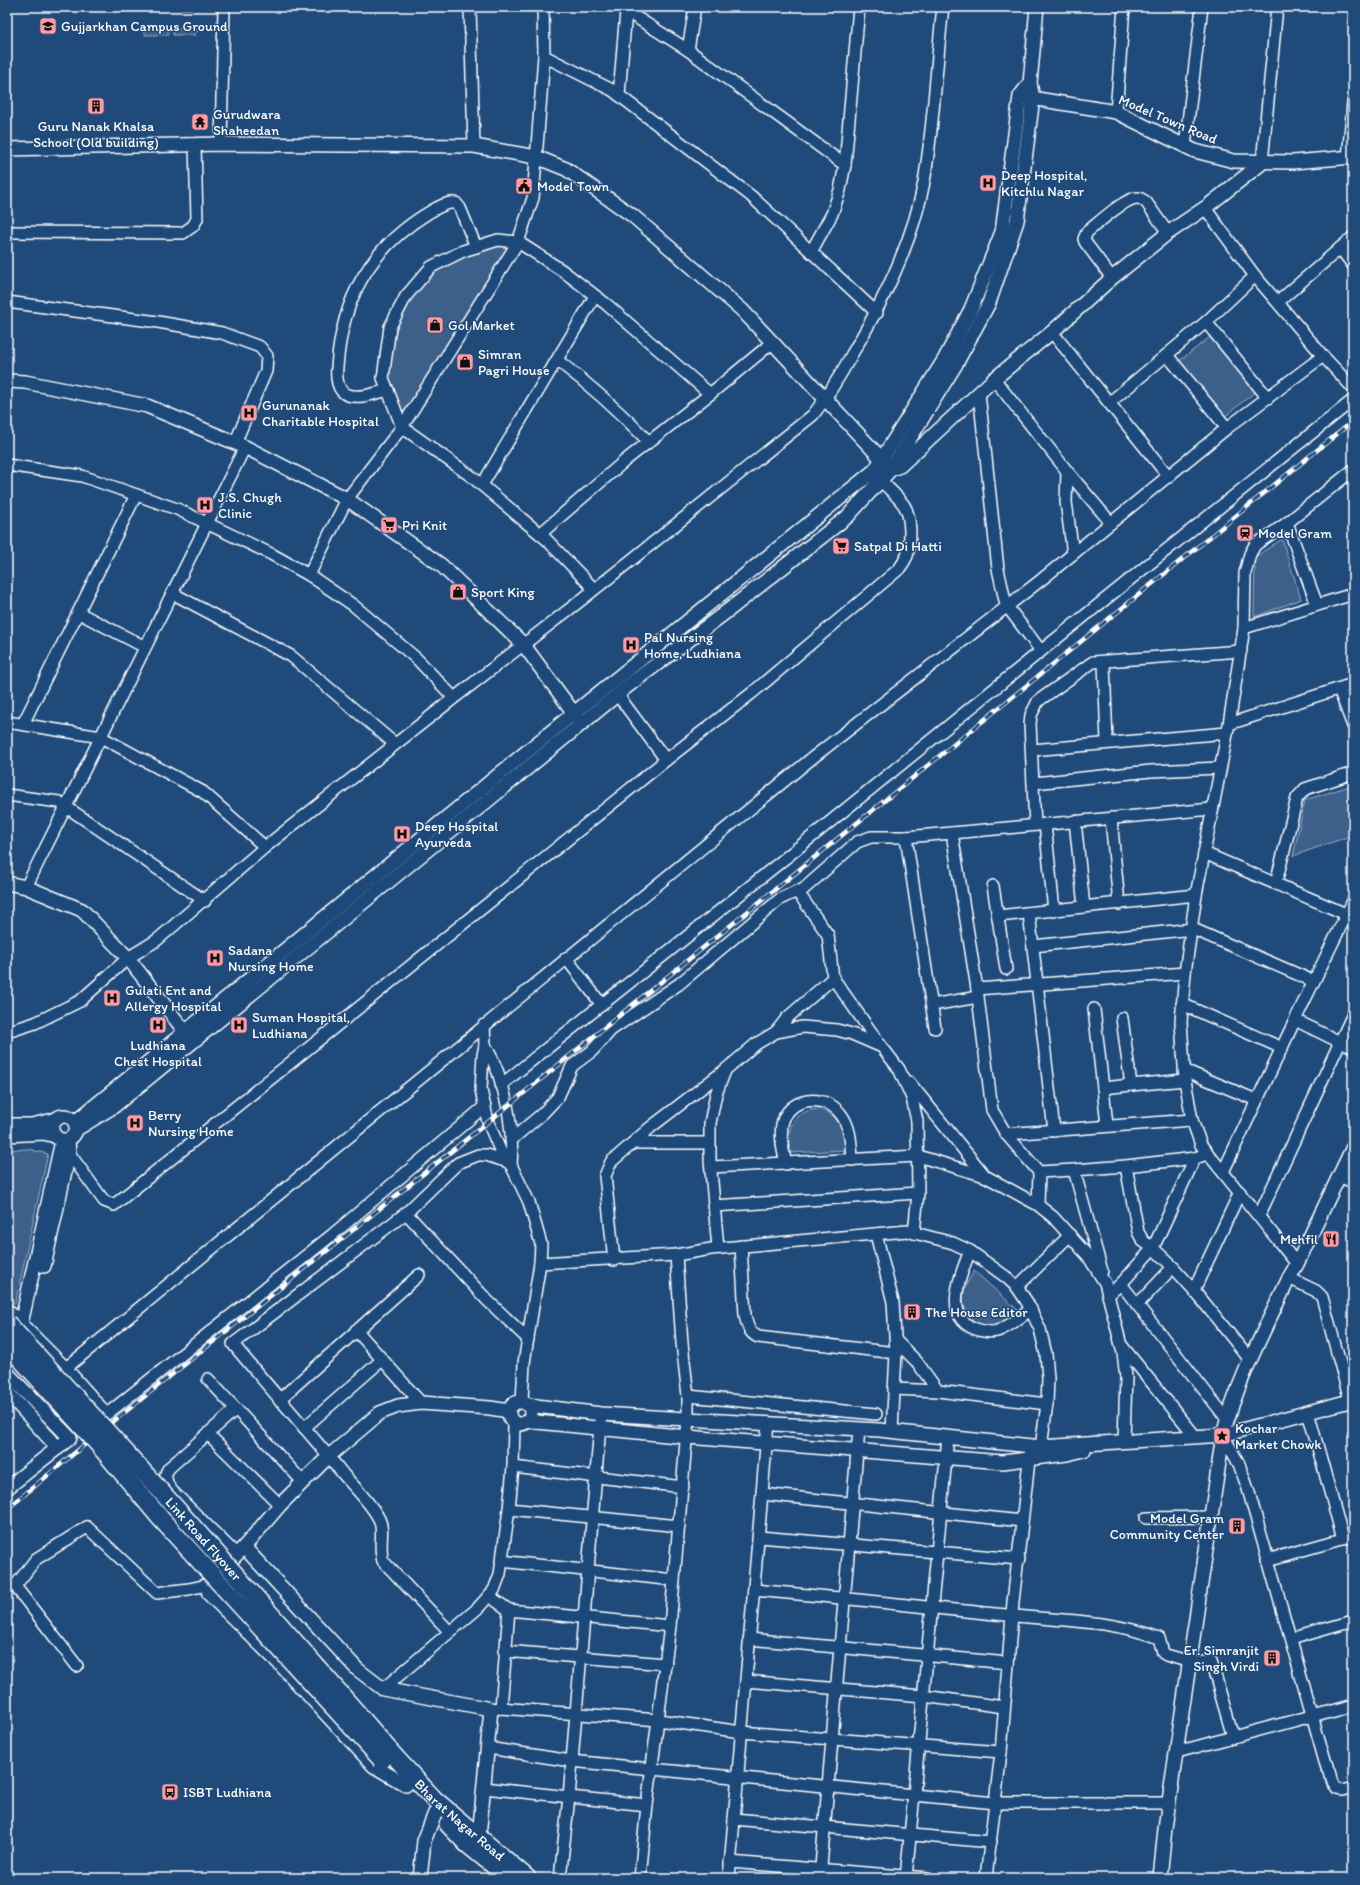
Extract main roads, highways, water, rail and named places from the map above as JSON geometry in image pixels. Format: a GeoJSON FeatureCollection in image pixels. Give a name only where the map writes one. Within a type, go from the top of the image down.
{"type":"FeatureCollection","features":[{"type":"Feature","properties":{"kind":"main road","name":"Link Road Flyover"},"geometry":{"type":"LineString","coordinates":[[16,1332],[96,1419],[314,1663],[392,1762]]}},
{"type":"Feature","properties":{"kind":"main road","name":"Bharat Nagar Road"},"geometry":{"type":"LineString","coordinates":[[392,1762],[406,1785],[467,1844],[509,1878]]}},
{"type":"Feature","properties":{"kind":"main road","name":"Bharat Nagar Road"},"geometry":{"type":"LineString","coordinates":[[392,1762],[527,1878]]}},
{"type":"Feature","properties":{"kind":"railway"},"geometry":{"type":"LineString","coordinates":[[7,1509],[95,1436],[488,1122],[1353,421]]}},
{"type":"Feature","properties":{"kind":"place","name":"Gujjarkhan Campus Ground"},"geometry":{"type":"Point","coordinates":[48,26]}},
{"type":"Feature","properties":{"kind":"place","name":"Guru Nanak Khalsa School (Old building)"},"geometry":{"type":"Point","coordinates":[96,106]}},
{"type":"Feature","properties":{"kind":"place","name":"Gurudwara Shaheedan"},"geometry":{"type":"Point","coordinates":[200,122]}},
{"type":"Feature","properties":{"kind":"place","name":"Deep Hospital, Kitchlu Nagar"},"geometry":{"type":"Point","coordinates":[988,183]}},
{"type":"Feature","properties":{"kind":"place","name":"Model Town"},"geometry":{"type":"Point","coordinates":[524,186]}},
{"type":"Feature","properties":{"kind":"place","name":"Gol Market"},"geometry":{"type":"Point","coordinates":[435,325]}},
{"type":"Feature","properties":{"kind":"place","name":"Simran Pagri House"},"geometry":{"type":"Point","coordinates":[465,362]}},
{"type":"Feature","properties":{"kind":"place","name":"Gurunanak Charitable Hospital"},"geometry":{"type":"Point","coordinates":[249,413]}},
{"type":"Feature","properties":{"kind":"place","name":"J.S. Chugh Clinic"},"geometry":{"type":"Point","coordinates":[205,505]}},
{"type":"Feature","properties":{"kind":"place","name":"Pri Knit"},"geometry":{"type":"Point","coordinates":[389,525]}},
{"type":"Feature","properties":{"kind":"place","name":"Model Gram"},"geometry":{"type":"Point","coordinates":[1245,533]}},
{"type":"Feature","properties":{"kind":"place","name":"Satpal Di Hatti"},"geometry":{"type":"Point","coordinates":[841,546]}},
{"type":"Feature","properties":{"kind":"place","name":"Sport King"},"geometry":{"type":"Point","coordinates":[458,592]}},
{"type":"Feature","properties":{"kind":"place","name":"Pal Nursing Home, Ludhiana"},"geometry":{"type":"Point","coordinates":[631,645]}},
{"type":"Feature","properties":{"kind":"place","name":"Deep Hospital Ayurveda"},"geometry":{"type":"Point","coordinates":[402,834]}},
{"type":"Feature","properties":{"kind":"place","name":"Sadana Nursing Home"},"geometry":{"type":"Point","coordinates":[215,958]}},
{"type":"Feature","properties":{"kind":"place","name":"Gulati Ent and Allergy Hospital"},"geometry":{"type":"Point","coordinates":[112,998]}},
{"type":"Feature","properties":{"kind":"place","name":"Ludhiana Chest Hospital"},"geometry":{"type":"Point","coordinates":[158,1025]}},
{"type":"Feature","properties":{"kind":"place","name":"Suman Hospital, Ludhiana"},"geometry":{"type":"Point","coordinates":[239,1025]}},
{"type":"Feature","properties":{"kind":"place","name":"Berry Nursing Home"},"geometry":{"type":"Point","coordinates":[135,1123]}},
{"type":"Feature","properties":{"kind":"place","name":"Mehfil"},"geometry":{"type":"Point","coordinates":[1331,1239]}},
{"type":"Feature","properties":{"kind":"place","name":"The House Editor"},"geometry":{"type":"Point","coordinates":[912,1312]}},
{"type":"Feature","properties":{"kind":"place","name":"Kochar Market Chowk"},"geometry":{"type":"Point","coordinates":[1222,1436]}},
{"type":"Feature","properties":{"kind":"place","name":"Model Gram Community Center"},"geometry":{"type":"Point","coordinates":[1237,1526]}},
{"type":"Feature","properties":{"kind":"place","name":"Er. Simranjit Singh Virdi"},"geometry":{"type":"Point","coordinates":[1272,1658]}},
{"type":"Feature","properties":{"kind":"place","name":"ISBT Ludhiana"},"geometry":{"type":"Point","coordinates":[170,1792]}}]}
